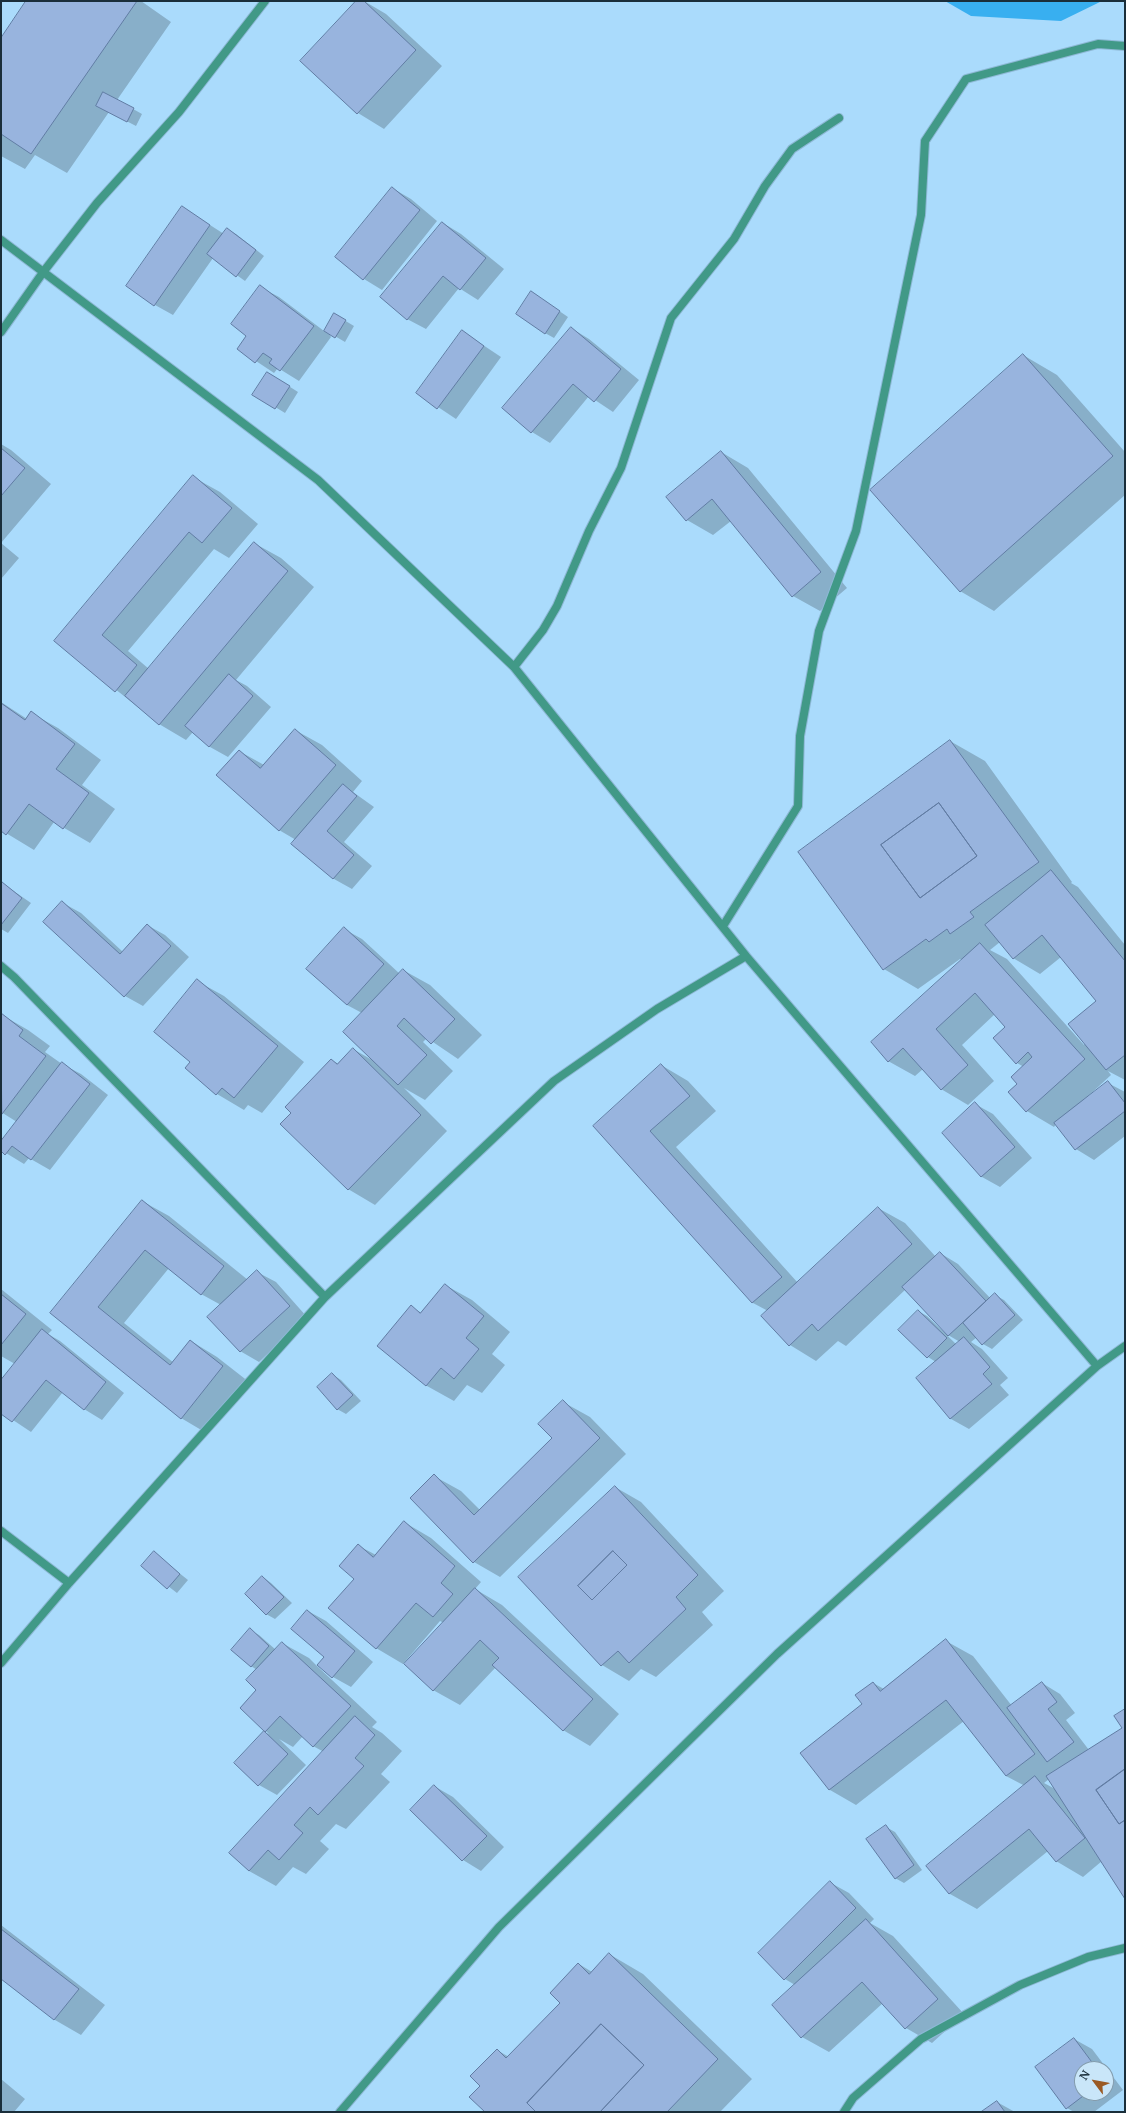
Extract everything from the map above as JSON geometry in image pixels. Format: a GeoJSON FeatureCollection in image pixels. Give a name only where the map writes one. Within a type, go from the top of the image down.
{"type":"FeatureCollection","features":[{"type":"Feature","properties":{"kind":"street"},"geometry":{"type":"LineString","coordinates":[[1,332],[44,271],[97,203],[179,112],[265,1]]}},
{"type":"Feature","properties":{"kind":"street"},"geometry":{"type":"LineString","coordinates":[[723,926],[798,806],[800,736],[819,631],[856,531],[921,215],[925,140],[966,79],[1098,44],[1125,46]]}},
{"type":"Feature","properties":{"kind":"street"},"geometry":{"type":"LineString","coordinates":[[514,667],[543,630],[557,606],[583,543],[621,468],[671,318],[734,239],[765,186],[792,149],[839,118]]}},
{"type":"Feature","properties":{"kind":"street"},"geometry":{"type":"LineString","coordinates":[[1,240],[44,271],[318,480],[514,667],[746,956],[1097,1366]]}},
{"type":"Feature","properties":{"kind":"street"},"geometry":{"type":"LineString","coordinates":[[1,1663],[69,1583],[325,1297],[554,1081],[657,1009],[746,956]]}},
{"type":"Feature","properties":{"kind":"street"},"geometry":{"type":"LineString","coordinates":[[1,966],[14,977],[325,1297]]}},
{"type":"Feature","properties":{"kind":"street"},"geometry":{"type":"LineString","coordinates":[[340,2112],[499,1927],[777,1654],[1097,1366],[1125,1346]]}},
{"type":"Feature","properties":{"kind":"street"},"geometry":{"type":"LineString","coordinates":[[1,1531],[69,1583]]}},
{"type":"Feature","properties":{"kind":"street"},"geometry":{"type":"LineString","coordinates":[[844,2112],[853,2098],[921,2040],[1020,1986],[1088,1957],[1125,1948]]}},
{"type":"Feature","properties":{"kind":"water"},"geometry":{"type":"Polygon","coordinates":[[[945,1],[1102,1],[1061,21],[971,16],[945,1]]]}},
{"type":"Feature","properties":{"kind":"building"},"geometry":{"type":"Polygon","coordinates":[[[26,1],[137,1],[31,154],[1,134],[1,38],[26,1]]]}},
{"type":"Feature","properties":{"kind":"building"},"geometry":{"type":"Polygon","coordinates":[[[356,1],[364,1],[416,50],[357,114],[300,61],[356,1]]]}},
{"type":"Feature","properties":{"kind":"building"},"geometry":{"type":"Polygon","coordinates":[[[103,92],[134,108],[127,122],[96,106],[103,92]]]}},
{"type":"Feature","properties":{"kind":"building"},"geometry":{"type":"Polygon","coordinates":[[[392,187],[420,210],[363,280],[335,257],[392,187]]]}},
{"type":"Feature","properties":{"kind":"building"},"geometry":{"type":"Polygon","coordinates":[[[182,206],[210,225],[154,306],[126,286],[182,206]]]}},
{"type":"Feature","properties":{"kind":"building"},"geometry":{"type":"Polygon","coordinates":[[[442,222],[486,258],[460,290],[443,276],[407,320],[380,297],[442,222]]]}},
{"type":"Feature","properties":{"kind":"building"},"geometry":{"type":"Polygon","coordinates":[[[227,228],[256,250],[236,277],[207,254],[227,228]]]}},
{"type":"Feature","properties":{"kind":"building"},"geometry":{"type":"Polygon","coordinates":[[[260,285],[314,326],[280,371],[269,363],[272,359],[263,353],[255,363],[237,349],[246,336],[231,324],[260,285]]]}},
{"type":"Feature","properties":{"kind":"building"},"geometry":{"type":"Polygon","coordinates":[[[531,291],[560,311],[545,334],[516,314],[531,291]]]}},
{"type":"Feature","properties":{"kind":"building"},"geometry":{"type":"Polygon","coordinates":[[[334,313],[346,320],[335,338],[324,331],[334,313]]]}},
{"type":"Feature","properties":{"kind":"building"},"geometry":{"type":"Polygon","coordinates":[[[571,327],[621,369],[594,402],[573,384],[531,433],[502,408],[571,327]]]}},
{"type":"Feature","properties":{"kind":"building"},"geometry":{"type":"Polygon","coordinates":[[[462,330],[484,346],[437,409],[416,393],[462,330]]]}},
{"type":"Feature","properties":{"kind":"building"},"geometry":{"type":"Polygon","coordinates":[[[1023,354],[1113,456],[960,592],[870,490],[1023,354]]]}},
{"type":"Feature","properties":{"kind":"building"},"geometry":{"type":"Polygon","coordinates":[[[267,372],[290,386],[275,409],[252,395],[267,372]]]}},
{"type":"Feature","properties":{"kind":"building"},"geometry":{"type":"Polygon","coordinates":[[[1,448],[25,468],[1,496],[1,448]]]}},
{"type":"Feature","properties":{"kind":"building"},"geometry":{"type":"Polygon","coordinates":[[[721,451],[821,572],[792,597],[712,499],[686,521],[666,497],[721,451]]]}},
{"type":"Feature","properties":{"kind":"building"},"geometry":{"type":"Polygon","coordinates":[[[193,475],[232,508],[202,543],[189,532],[102,635],[137,665],[115,692],[54,641],[193,475]]]}},
{"type":"Feature","properties":{"kind":"building"},"geometry":{"type":"Polygon","coordinates":[[[254,542],[288,571],[159,725],[125,696],[254,542]]]}},
{"type":"Feature","properties":{"kind":"building"},"geometry":{"type":"Polygon","coordinates":[[[229,674],[253,696],[209,747],[185,726],[229,674]]]}},
{"type":"Feature","properties":{"kind":"building"},"geometry":{"type":"Polygon","coordinates":[[[1,703],[25,720],[31,711],[75,744],[56,769],[89,793],[63,829],[29,804],[6,835],[1,831],[1,703]]]}},
{"type":"Feature","properties":{"kind":"building"},"geometry":{"type":"Polygon","coordinates":[[[295,729],[336,765],[279,831],[216,775],[239,750],[260,768],[295,729]]]}},
{"type":"Feature","properties":{"kind":"building"},"geometry":{"type":"Polygon","coordinates":[[[950,740],[1039,862],[970,912],[974,917],[950,934],[947,929],[929,942],[926,939],[883,970],[798,852],[950,740]],[[939,803],[881,845],[920,898],[977,856],[939,803]]]}},
{"type":"Feature","properties":{"kind":"building"},"geometry":{"type":"Polygon","coordinates":[[[343,784],[357,796],[327,831],[354,855],[333,879],[291,844],[343,784]]]}},
{"type":"Feature","properties":{"kind":"building"},"geometry":{"type":"Polygon","coordinates":[[[939,803],[977,856],[920,898],[881,845],[939,803]]]}},
{"type":"Feature","properties":{"kind":"building"},"geometry":{"type":"Polygon","coordinates":[[[1051,870],[1125,961],[1125,1055],[1106,1070],[1068,1024],[1096,1001],[1042,935],[1013,959],[985,925],[1051,870]]]}},
{"type":"Feature","properties":{"kind":"building"},"geometry":{"type":"Polygon","coordinates":[[[2,882],[22,898],[1,925],[1,883],[2,882]]]}},
{"type":"Feature","properties":{"kind":"building"},"geometry":{"type":"Polygon","coordinates":[[[62,901],[120,954],[147,924],[171,946],[124,997],[43,922],[62,901]]]}},
{"type":"Feature","properties":{"kind":"building"},"geometry":{"type":"Polygon","coordinates":[[[344,927],[384,964],[347,1005],[306,969],[344,927]]]}},
{"type":"Feature","properties":{"kind":"building"},"geometry":{"type":"Polygon","coordinates":[[[980,943],[1085,1059],[1026,1112],[1008,1092],[1017,1084],[1011,1077],[1032,1057],[1028,1052],[1016,1064],[993,1038],[1005,1027],[975,993],[936,1029],[968,1065],[941,1090],[903,1048],[888,1062],[871,1042],[980,943]]]}},
{"type":"Feature","properties":{"kind":"building"},"geometry":{"type":"Polygon","coordinates":[[[403,969],[455,1019],[431,1044],[404,1018],[397,1026],[427,1055],[398,1085],[343,1032],[403,969]]]}},
{"type":"Feature","properties":{"kind":"building"},"geometry":{"type":"Polygon","coordinates":[[[197,979],[278,1046],[234,1098],[222,1088],[216,1095],[185,1068],[190,1062],[154,1032],[197,979]]]}},
{"type":"Feature","properties":{"kind":"building"},"geometry":{"type":"Polygon","coordinates":[[[1,1013],[23,1030],[19,1036],[46,1056],[2,1114],[1,1013]]]}},
{"type":"Feature","properties":{"kind":"building"},"geometry":{"type":"Polygon","coordinates":[[[353,1048],[421,1115],[348,1190],[280,1124],[291,1113],[285,1107],[331,1059],[337,1064],[353,1048]]]}},
{"type":"Feature","properties":{"kind":"building"},"geometry":{"type":"Polygon","coordinates":[[[62,1062],[90,1084],[31,1160],[12,1146],[5,1155],[1,1151],[1,1141],[62,1062]]]}},
{"type":"Feature","properties":{"kind":"building"},"geometry":{"type":"Polygon","coordinates":[[[661,1064],[690,1096],[650,1131],[782,1277],[752,1303],[593,1126],[661,1064]]]}},
{"type":"Feature","properties":{"kind":"building"},"geometry":{"type":"Polygon","coordinates":[[[1108,1081],[1125,1103],[1125,1111],[1075,1150],[1054,1123],[1108,1081]]]}},
{"type":"Feature","properties":{"kind":"building"},"geometry":{"type":"Polygon","coordinates":[[[975,1102],[1015,1147],[981,1177],[942,1133],[975,1102]]]}},
{"type":"Feature","properties":{"kind":"building"},"geometry":{"type":"Polygon","coordinates":[[[142,1200],[224,1266],[201,1295],[145,1250],[98,1307],[170,1365],[190,1340],[223,1366],[181,1419],[50,1313],[142,1200]]]}},
{"type":"Feature","properties":{"kind":"building"},"geometry":{"type":"Polygon","coordinates":[[[878,1207],[912,1244],[818,1331],[812,1324],[789,1346],[761,1316],[878,1207]]]}},
{"type":"Feature","properties":{"kind":"building"},"geometry":{"type":"Polygon","coordinates":[[[940,1252],[986,1301],[948,1336],[902,1287],[940,1252]]]}},
{"type":"Feature","properties":{"kind":"building"},"geometry":{"type":"Polygon","coordinates":[[[257,1270],[290,1306],[240,1352],[207,1317],[257,1270]]]}},
{"type":"Feature","properties":{"kind":"building"},"geometry":{"type":"Polygon","coordinates":[[[445,1284],[484,1316],[466,1338],[479,1349],[454,1379],[441,1368],[426,1386],[377,1346],[411,1305],[420,1313],[445,1284]]]}},
{"type":"Feature","properties":{"kind":"building"},"geometry":{"type":"Polygon","coordinates":[[[995,1293],[1015,1315],[982,1345],[963,1323],[995,1293]]]}},
{"type":"Feature","properties":{"kind":"building"},"geometry":{"type":"Polygon","coordinates":[[[1,1294],[26,1314],[1,1345],[1,1294]]]}},
{"type":"Feature","properties":{"kind":"building"},"geometry":{"type":"Polygon","coordinates":[[[918,1310],[947,1338],[927,1358],[898,1330],[918,1310]]]}},
{"type":"Feature","properties":{"kind":"building"},"geometry":{"type":"Polygon","coordinates":[[[42,1329],[106,1382],[84,1410],[46,1380],[12,1422],[1,1414],[1,1380],[42,1329]]]}},
{"type":"Feature","properties":{"kind":"building"},"geometry":{"type":"Polygon","coordinates":[[[964,1337],[990,1367],[983,1374],[992,1384],[950,1419],[916,1378],[964,1337]]]}},
{"type":"Feature","properties":{"kind":"building"},"geometry":{"type":"Polygon","coordinates":[[[332,1373],[353,1395],[337,1410],[317,1387],[332,1373]]]}},
{"type":"Feature","properties":{"kind":"building"},"geometry":{"type":"Polygon","coordinates":[[[563,1400],[600,1438],[473,1563],[410,1498],[434,1474],[474,1515],[552,1438],[538,1424],[563,1400]]]}},
{"type":"Feature","properties":{"kind":"building"},"geometry":{"type":"Polygon","coordinates":[[[615,1486],[698,1575],[676,1597],[686,1609],[629,1663],[618,1651],[601,1666],[518,1577],[615,1486]],[[613,1551],[578,1586],[592,1600],[627,1565],[613,1551]]]}},
{"type":"Feature","properties":{"kind":"building"},"geometry":{"type":"Polygon","coordinates":[[[404,1521],[455,1566],[441,1583],[453,1594],[433,1617],[416,1603],[376,1649],[328,1608],[354,1579],[339,1566],[358,1544],[373,1557],[404,1521]]]}},
{"type":"Feature","properties":{"kind":"building"},"geometry":{"type":"Polygon","coordinates":[[[154,1551],[180,1574],[167,1589],[141,1566],[154,1551]]]}},
{"type":"Feature","properties":{"kind":"building"},"geometry":{"type":"Polygon","coordinates":[[[613,1551],[627,1565],[592,1600],[578,1586],[613,1551]]]}},
{"type":"Feature","properties":{"kind":"building"},"geometry":{"type":"Polygon","coordinates":[[[262,1576],[284,1597],[266,1615],[245,1594],[262,1576]]]}},
{"type":"Feature","properties":{"kind":"building"},"geometry":{"type":"Polygon","coordinates":[[[475,1588],[593,1699],[563,1731],[492,1665],[499,1658],[480,1640],[433,1691],[404,1664],[475,1588]]]}},
{"type":"Feature","properties":{"kind":"building"},"geometry":{"type":"Polygon","coordinates":[[[307,1610],[355,1651],[332,1678],[317,1665],[324,1657],[291,1629],[307,1610]]]}},
{"type":"Feature","properties":{"kind":"building"},"geometry":{"type":"Polygon","coordinates":[[[250,1628],[269,1646],[251,1667],[231,1650],[250,1628]]]}},
{"type":"Feature","properties":{"kind":"building"},"geometry":{"type":"Polygon","coordinates":[[[946,1639],[1035,1754],[1006,1776],[946,1700],[829,1790],[800,1753],[862,1704],[855,1695],[873,1682],[880,1691],[946,1639]]]}},
{"type":"Feature","properties":{"kind":"building"},"geometry":{"type":"Polygon","coordinates":[[[282,1642],[351,1706],[313,1747],[280,1716],[265,1732],[240,1708],[256,1690],[246,1680],[282,1642]]]}},
{"type":"Feature","properties":{"kind":"building"},"geometry":{"type":"Polygon","coordinates":[[[1042,1682],[1057,1702],[1048,1709],[1074,1742],[1047,1762],[1007,1708],[1042,1682]]]}},
{"type":"Feature","properties":{"kind":"building"},"geometry":{"type":"Polygon","coordinates":[[[1125,1709],[1125,1769],[1096,1790],[1119,1824],[1125,1820],[1125,1899],[1046,1776],[1122,1728],[1114,1716],[1125,1709]]]}},
{"type":"Feature","properties":{"kind":"building"},"geometry":{"type":"Polygon","coordinates":[[[355,1716],[375,1735],[355,1758],[364,1766],[318,1815],[310,1807],[294,1825],[303,1833],[279,1860],[268,1850],[249,1871],[229,1853],[355,1716]]]}},
{"type":"Feature","properties":{"kind":"building"},"geometry":{"type":"Polygon","coordinates":[[[264,1731],[288,1754],[258,1786],[234,1763],[264,1731]]]}},
{"type":"Feature","properties":{"kind":"building"},"geometry":{"type":"Polygon","coordinates":[[[1125,1769],[1125,1820],[1119,1824],[1096,1790],[1125,1769]]]}},
{"type":"Feature","properties":{"kind":"building"},"geometry":{"type":"Polygon","coordinates":[[[1035,1776],[1085,1838],[1056,1862],[1029,1829],[949,1894],[926,1866],[1035,1776]]]}},
{"type":"Feature","properties":{"kind":"building"},"geometry":{"type":"Polygon","coordinates":[[[434,1785],[487,1836],[462,1861],[410,1810],[434,1785]]]}},
{"type":"Feature","properties":{"kind":"building"},"geometry":{"type":"Polygon","coordinates":[[[886,1825],[914,1865],[895,1879],[866,1839],[886,1825]]]}},
{"type":"Feature","properties":{"kind":"building"},"geometry":{"type":"Polygon","coordinates":[[[830,1881],[856,1908],[784,1980],[758,1953],[830,1881]]]}},
{"type":"Feature","properties":{"kind":"building"},"geometry":{"type":"Polygon","coordinates":[[[866,1919],[938,1999],[905,2029],[862,1982],[801,2038],[772,2005],[866,1919]]]}},
{"type":"Feature","properties":{"kind":"building"},"geometry":{"type":"Polygon","coordinates":[[[1,1929],[79,1989],[54,2020],[1,1979],[1,1929]]]}},
{"type":"Feature","properties":{"kind":"building"},"geometry":{"type":"Polygon","coordinates":[[[609,1953],[718,2059],[667,2112],[600,2112],[644,2065],[601,2024],[527,2103],[536,2112],[485,2112],[469,2097],[480,2086],[470,2076],[497,2049],[506,2058],[560,2003],[550,1993],[578,1963],[589,1974],[609,1953]]]}},
{"type":"Feature","properties":{"kind":"building"},"geometry":{"type":"Polygon","coordinates":[[[601,2024],[644,2065],[600,2112],[536,2112],[527,2103],[601,2024]]]}},
{"type":"Feature","properties":{"kind":"building"},"geometry":{"type":"Polygon","coordinates":[[[1074,2038],[1091,2061],[1074,2061],[1074,2101],[1076,2101],[1066,2109],[1035,2067],[1074,2038]]]}},
{"type":"Feature","properties":{"kind":"building"},"geometry":{"type":"Polygon","coordinates":[[[997,2101],[1005,2112],[981,2112],[997,2101]]]}}]}
